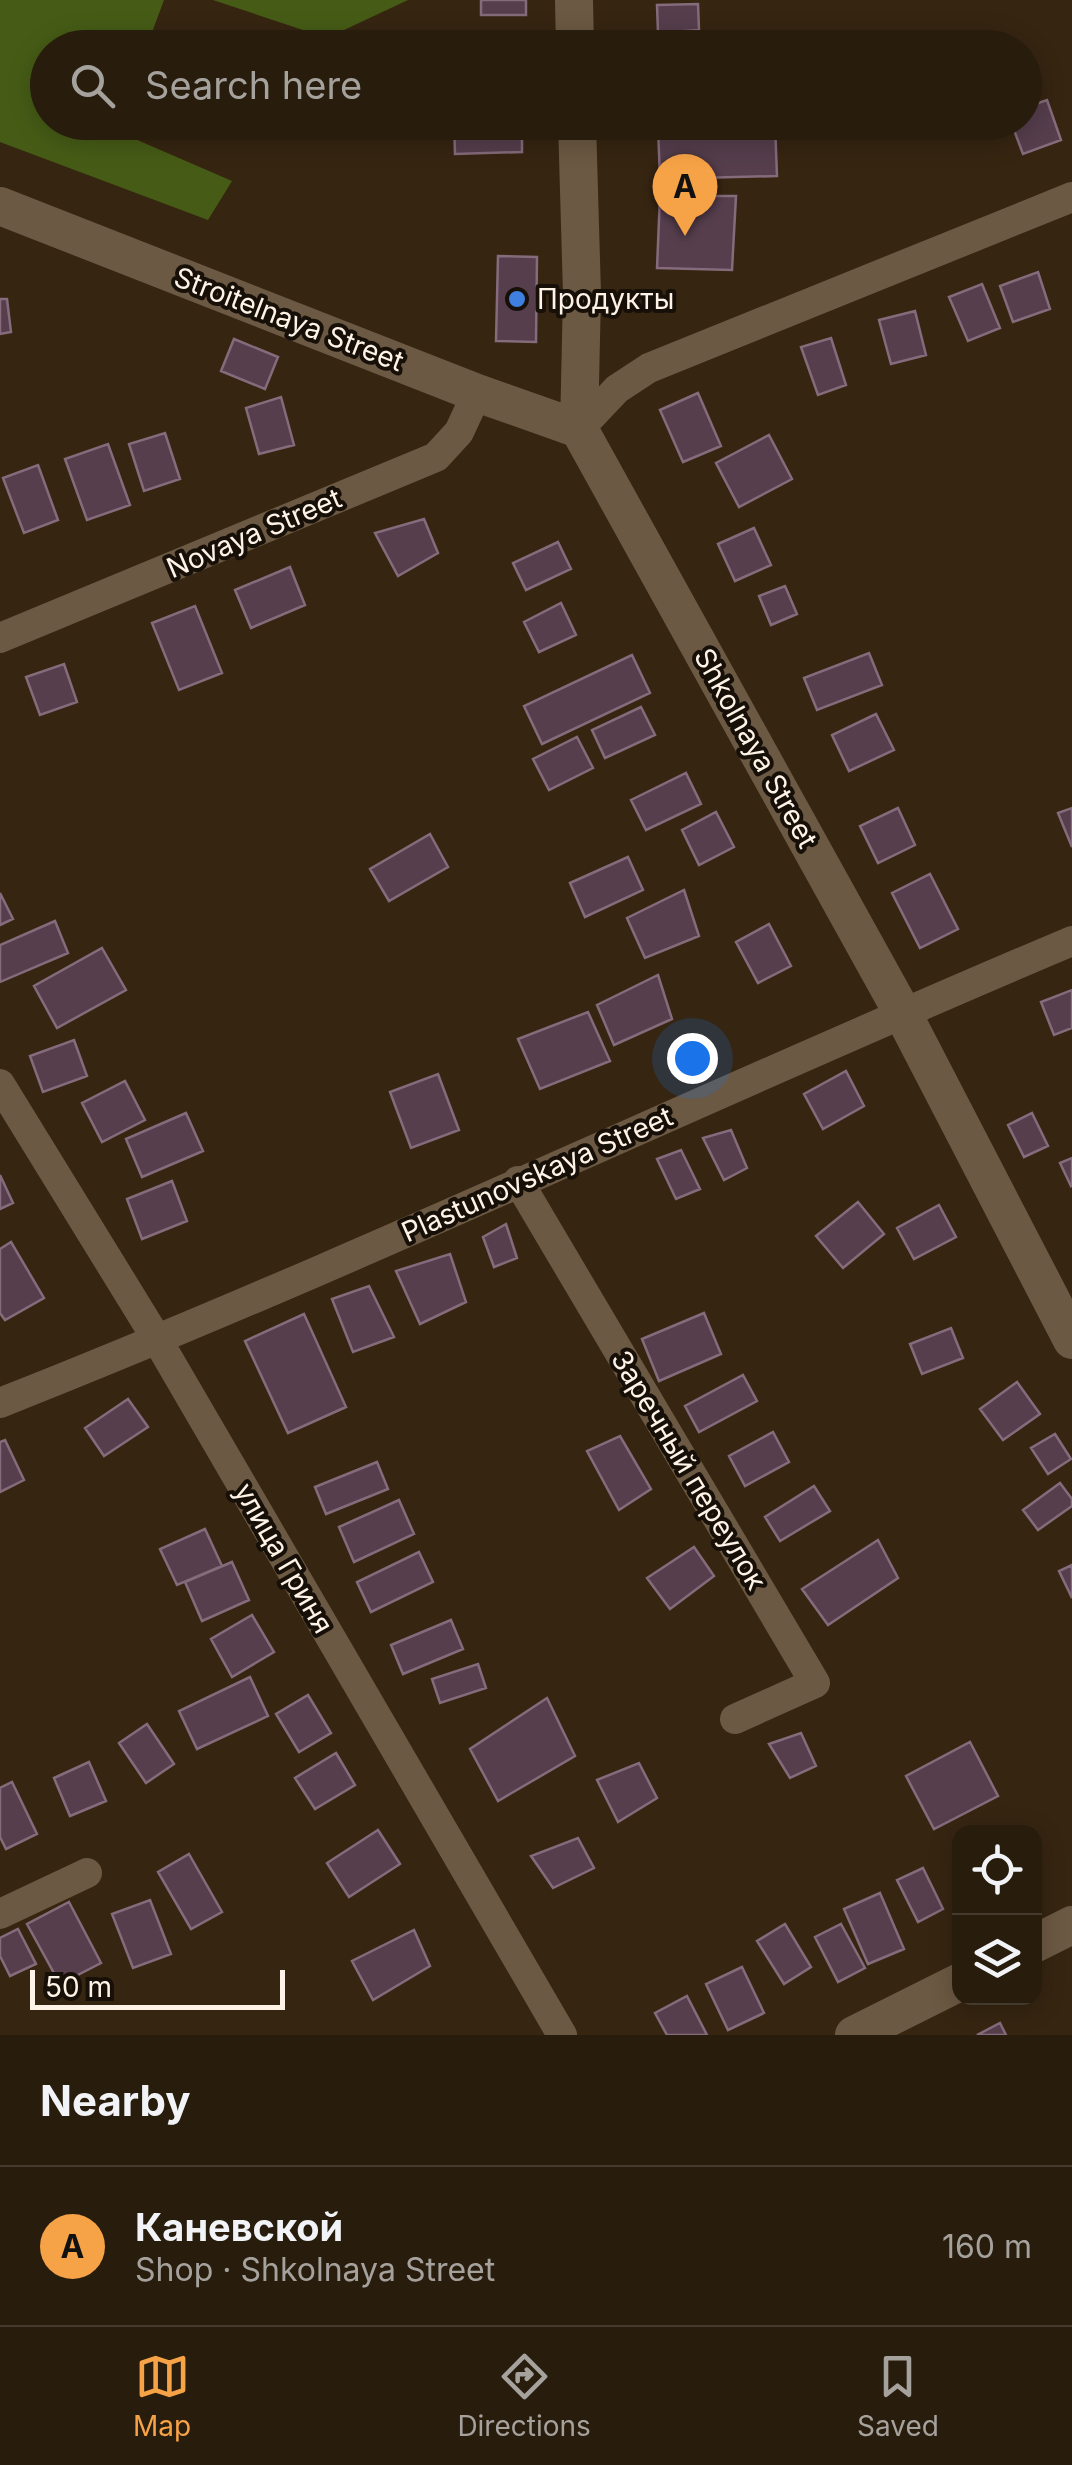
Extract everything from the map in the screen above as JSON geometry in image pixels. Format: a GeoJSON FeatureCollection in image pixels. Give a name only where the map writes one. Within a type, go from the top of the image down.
{"type":"FeatureCollection","features":[{"type":"Feature","properties":{"kind":"street"},"geometry":{"type":"LineString","coordinates":[[574,0],[575,30]]}},
{"type":"Feature","properties":{"kind":"street","name":"Shkolnaya Street"},"geometry":{"type":"LineString","coordinates":[[578,140],[582,294],[580,429],[902,1012],[1072,1340]]}},
{"type":"Feature","properties":{"kind":"street"},"geometry":{"type":"LineString","coordinates":[[580,429],[617,389],[649,368],[1072,196]]}},
{"type":"Feature","properties":{"kind":"street","name":"Stroitelnaya Street"},"geometry":{"type":"LineString","coordinates":[[0,206],[478,393],[580,429]]}},
{"type":"Feature","properties":{"kind":"street","name":"Novaya Street"},"geometry":{"type":"LineString","coordinates":[[0,638],[436,457],[459,432],[478,393]]}},
{"type":"Feature","properties":{"kind":"street","name":"Plastunovskaya Street"},"geometry":{"type":"LineString","coordinates":[[0,1404],[158,1341],[902,1012],[1072,941]]}},
{"type":"Feature","properties":{"kind":"street","name":"улица Гриня"},"geometry":{"type":"LineString","coordinates":[[0,1084],[158,1341],[562,2035]]}},
{"type":"Feature","properties":{"kind":"street","name":"Заречный переулок"},"geometry":{"type":"LineString","coordinates":[[518,1182],[815,1683],[735,1719]]}},
{"type":"Feature","properties":{"kind":"street"},"geometry":{"type":"LineString","coordinates":[[0,1914],[86,1873]]}},
{"type":"Feature","properties":{"kind":"street"},"geometry":{"type":"LineString","coordinates":[[1042,1940],[1072,1926]]}},
{"type":"Feature","properties":{"kind":"street"},"geometry":{"type":"LineString","coordinates":[[854,2035],[952,1986]]}},
{"type":"Feature","properties":{"kind":"green space"},"geometry":{"type":"Polygon","coordinates":[[[0,0],[164,0],[153,30],[30,30],[30,140],[137,140],[232,181],[208,220],[0,142],[0,0]]]}},
{"type":"Feature","properties":{"kind":"green space"},"geometry":{"type":"Polygon","coordinates":[[[213,0],[408,0],[344,30],[303,30],[213,0]]]}},
{"type":"Feature","properties":{"kind":"building"},"geometry":{"type":"Polygon","coordinates":[[[481,0],[526,0],[526,15],[481,15],[481,0]]]}},
{"type":"Feature","properties":{"kind":"building"},"geometry":{"type":"Polygon","coordinates":[[[698,4],[699,30],[658,30],[657,5],[698,4]]]}},
{"type":"Feature","properties":{"kind":"building"},"geometry":{"type":"Polygon","coordinates":[[[1047,100],[1061,140],[1023,154],[1018,140],[1042,140],[1042,102],[1047,100]]]}},
{"type":"Feature","properties":{"kind":"building"},"geometry":{"type":"Polygon","coordinates":[[[455,140],[522,140],[522,152],[455,154],[455,140]]]}},
{"type":"Feature","properties":{"kind":"building"},"geometry":{"type":"Polygon","coordinates":[[[658,140],[776,140],[777,176],[660,179],[658,140]]]}},
{"type":"Feature","properties":{"kind":"building"},"geometry":{"type":"Polygon","coordinates":[[[660,196],[736,196],[732,270],[657,268],[660,196]]]}},
{"type":"Feature","properties":{"kind":"building","name":"Продукты"},"geometry":{"type":"Polygon","coordinates":[[[498,256],[537,257],[536,342],[496,341],[498,256]]]}},
{"type":"Feature","properties":{"kind":"building"},"geometry":{"type":"Polygon","coordinates":[[[1038,272],[1050,309],[1013,322],[1000,286],[1038,272]]]}},
{"type":"Feature","properties":{"kind":"building"},"geometry":{"type":"Polygon","coordinates":[[[982,284],[1000,328],[968,341],[949,297],[982,284]]]}},
{"type":"Feature","properties":{"kind":"building"},"geometry":{"type":"Polygon","coordinates":[[[0,299],[7,299],[11,332],[0,334],[0,299]]]}},
{"type":"Feature","properties":{"kind":"building"},"geometry":{"type":"Polygon","coordinates":[[[915,311],[926,355],[891,364],[879,320],[915,311]]]}},
{"type":"Feature","properties":{"kind":"building"},"geometry":{"type":"Polygon","coordinates":[[[831,338],[846,385],[818,395],[801,347],[831,338]]]}},
{"type":"Feature","properties":{"kind":"building"},"geometry":{"type":"Polygon","coordinates":[[[234,339],[278,357],[265,389],[221,371],[234,339]]]}},
{"type":"Feature","properties":{"kind":"building"},"geometry":{"type":"Polygon","coordinates":[[[698,393],[721,446],[683,462],[660,410],[698,393]]]}},
{"type":"Feature","properties":{"kind":"building"},"geometry":{"type":"Polygon","coordinates":[[[281,397],[294,445],[259,454],[246,408],[281,397]]]}},
{"type":"Feature","properties":{"kind":"building"},"geometry":{"type":"Polygon","coordinates":[[[165,433],[180,479],[144,491],[129,444],[165,433]]]}},
{"type":"Feature","properties":{"kind":"building"},"geometry":{"type":"Polygon","coordinates":[[[769,435],[792,479],[739,507],[716,463],[769,435]]]}},
{"type":"Feature","properties":{"kind":"building"},"geometry":{"type":"Polygon","coordinates":[[[108,444],[130,505],[87,520],[65,459],[108,444]]]}},
{"type":"Feature","properties":{"kind":"building"},"geometry":{"type":"Polygon","coordinates":[[[38,465],[58,520],[24,533],[3,478],[38,465]]]}},
{"type":"Feature","properties":{"kind":"building"},"geometry":{"type":"Polygon","coordinates":[[[424,519],[438,553],[398,576],[375,533],[424,519]]]}},
{"type":"Feature","properties":{"kind":"building"},"geometry":{"type":"Polygon","coordinates":[[[754,528],[771,565],[735,581],[718,544],[754,528]]]}},
{"type":"Feature","properties":{"kind":"building"},"geometry":{"type":"Polygon","coordinates":[[[558,542],[571,569],[526,590],[513,563],[558,542]]]}},
{"type":"Feature","properties":{"kind":"building"},"geometry":{"type":"Polygon","coordinates":[[[290,567],[305,605],[251,628],[235,590],[290,567]]]}},
{"type":"Feature","properties":{"kind":"building"},"geometry":{"type":"Polygon","coordinates":[[[785,586],[797,614],[771,625],[759,596],[785,586]]]}},
{"type":"Feature","properties":{"kind":"building"},"geometry":{"type":"Polygon","coordinates":[[[561,603],[576,635],[539,652],[524,622],[561,603]]]}},
{"type":"Feature","properties":{"kind":"building"},"geometry":{"type":"Polygon","coordinates":[[[195,606],[222,673],[179,690],[152,623],[195,606]]]}},
{"type":"Feature","properties":{"kind":"building"},"geometry":{"type":"Polygon","coordinates":[[[869,653],[882,685],[817,710],[804,678],[869,653]]]}},
{"type":"Feature","properties":{"kind":"building"},"geometry":{"type":"Polygon","coordinates":[[[632,655],[650,693],[542,744],[524,706],[632,655]]]}},
{"type":"Feature","properties":{"kind":"building"},"geometry":{"type":"Polygon","coordinates":[[[64,664],[77,702],[40,715],[26,677],[64,664]]]}},
{"type":"Feature","properties":{"kind":"building"},"geometry":{"type":"Polygon","coordinates":[[[641,707],[655,735],[605,758],[592,730],[641,707]]]}},
{"type":"Feature","properties":{"kind":"building"},"geometry":{"type":"Polygon","coordinates":[[[876,714],[894,750],[849,771],[832,735],[876,714]]]}},
{"type":"Feature","properties":{"kind":"building"},"geometry":{"type":"Polygon","coordinates":[[[577,737],[593,768],[549,790],[533,759],[577,737]]]}},
{"type":"Feature","properties":{"kind":"building"},"geometry":{"type":"Polygon","coordinates":[[[686,773],[701,804],[646,830],[631,800],[686,773]]]}},
{"type":"Feature","properties":{"kind":"building"},"geometry":{"type":"Polygon","coordinates":[[[898,808],[915,845],[878,863],[860,826],[898,808]]]}},
{"type":"Feature","properties":{"kind":"building"},"geometry":{"type":"Polygon","coordinates":[[[1072,808],[1072,847],[1058,813],[1072,808]]]}},
{"type":"Feature","properties":{"kind":"building"},"geometry":{"type":"Polygon","coordinates":[[[716,812],[734,847],[699,865],[682,830],[716,812]]]}},
{"type":"Feature","properties":{"kind":"building"},"geometry":{"type":"Polygon","coordinates":[[[430,834],[448,867],[389,901],[370,869],[430,834]]]}},
{"type":"Feature","properties":{"kind":"building"},"geometry":{"type":"Polygon","coordinates":[[[628,857],[643,890],[585,917],[570,883],[628,857]]]}},
{"type":"Feature","properties":{"kind":"building"},"geometry":{"type":"Polygon","coordinates":[[[930,874],[958,929],[920,948],[892,893],[930,874]]]}},
{"type":"Feature","properties":{"kind":"building"},"geometry":{"type":"Polygon","coordinates":[[[684,890],[699,936],[645,958],[627,918],[684,890]]]}},
{"type":"Feature","properties":{"kind":"building"},"geometry":{"type":"Polygon","coordinates":[[[0,893],[13,919],[0,925],[0,893]]]}},
{"type":"Feature","properties":{"kind":"building"},"geometry":{"type":"Polygon","coordinates":[[[55,921],[68,953],[0,982],[0,945],[55,921]]]}},
{"type":"Feature","properties":{"kind":"building"},"geometry":{"type":"Polygon","coordinates":[[[769,924],[791,966],[758,983],[736,942],[769,924]]]}},
{"type":"Feature","properties":{"kind":"building"},"geometry":{"type":"Polygon","coordinates":[[[102,948],[126,990],[57,1028],[34,986],[102,948]]]}},
{"type":"Feature","properties":{"kind":"building"},"geometry":{"type":"Polygon","coordinates":[[[658,975],[672,1019],[614,1045],[597,1005],[658,975]]]}},
{"type":"Feature","properties":{"kind":"building"},"geometry":{"type":"Polygon","coordinates":[[[1072,990],[1072,1028],[1054,1035],[1041,1002],[1072,990]]]}},
{"type":"Feature","properties":{"kind":"building"},"geometry":{"type":"Polygon","coordinates":[[[588,1012],[610,1061],[540,1089],[518,1039],[588,1012]]]}},
{"type":"Feature","properties":{"kind":"building"},"geometry":{"type":"Polygon","coordinates":[[[74,1040],[87,1076],[43,1092],[30,1056],[74,1040]]]}},
{"type":"Feature","properties":{"kind":"building"},"geometry":{"type":"Polygon","coordinates":[[[846,1071],[864,1106],[823,1129],[804,1094],[846,1071]]]}},
{"type":"Feature","properties":{"kind":"building"},"geometry":{"type":"Polygon","coordinates":[[[438,1074],[459,1130],[411,1148],[390,1092],[438,1074]]]}},
{"type":"Feature","properties":{"kind":"building"},"geometry":{"type":"Polygon","coordinates":[[[125,1081],[145,1120],[102,1142],[82,1103],[125,1081]]]}},
{"type":"Feature","properties":{"kind":"building"},"geometry":{"type":"Polygon","coordinates":[[[186,1113],[203,1151],[142,1177],[126,1139],[186,1113]]]}},
{"type":"Feature","properties":{"kind":"building"},"geometry":{"type":"Polygon","coordinates":[[[1032,1113],[1048,1146],[1024,1157],[1008,1125],[1032,1113]]]}},
{"type":"Feature","properties":{"kind":"building"},"geometry":{"type":"Polygon","coordinates":[[[731,1130],[747,1168],[724,1180],[703,1138],[731,1130]]]}},
{"type":"Feature","properties":{"kind":"building"},"geometry":{"type":"Polygon","coordinates":[[[681,1150],[700,1189],[676,1199],[657,1159],[681,1150]]]}},
{"type":"Feature","properties":{"kind":"building"},"geometry":{"type":"Polygon","coordinates":[[[1072,1158],[1072,1185],[1071,1186],[1060,1163],[1072,1158]]]}},
{"type":"Feature","properties":{"kind":"building"},"geometry":{"type":"Polygon","coordinates":[[[0,1175],[13,1203],[0,1209],[0,1175]]]}},
{"type":"Feature","properties":{"kind":"building"},"geometry":{"type":"Polygon","coordinates":[[[172,1181],[187,1221],[142,1239],[127,1199],[172,1181]]]}},
{"type":"Feature","properties":{"kind":"building"},"geometry":{"type":"Polygon","coordinates":[[[858,1202],[884,1234],[843,1268],[816,1236],[858,1202]]]}},
{"type":"Feature","properties":{"kind":"building"},"geometry":{"type":"Polygon","coordinates":[[[939,1205],[956,1237],[914,1259],[897,1228],[939,1205]]]}},
{"type":"Feature","properties":{"kind":"building"},"geometry":{"type":"Polygon","coordinates":[[[506,1224],[517,1258],[494,1267],[483,1237],[506,1224]]]}},
{"type":"Feature","properties":{"kind":"building"},"geometry":{"type":"Polygon","coordinates":[[[11,1242],[44,1298],[5,1320],[0,1313],[0,1249],[11,1242]]]}},
{"type":"Feature","properties":{"kind":"building"},"geometry":{"type":"Polygon","coordinates":[[[450,1254],[466,1302],[420,1324],[396,1271],[450,1254]]]}},
{"type":"Feature","properties":{"kind":"building"},"geometry":{"type":"Polygon","coordinates":[[[369,1286],[394,1337],[353,1352],[332,1299],[369,1286]]]}},
{"type":"Feature","properties":{"kind":"building"},"geometry":{"type":"Polygon","coordinates":[[[704,1313],[721,1354],[659,1381],[642,1339],[704,1313]]]}},
{"type":"Feature","properties":{"kind":"building"},"geometry":{"type":"Polygon","coordinates":[[[304,1314],[346,1407],[288,1433],[245,1341],[304,1314]]]}},
{"type":"Feature","properties":{"kind":"building"},"geometry":{"type":"Polygon","coordinates":[[[951,1328],[963,1358],[922,1374],[910,1344],[951,1328]]]}},
{"type":"Feature","properties":{"kind":"building"},"geometry":{"type":"Polygon","coordinates":[[[743,1375],[757,1401],[699,1432],[685,1406],[743,1375]]]}},
{"type":"Feature","properties":{"kind":"building"},"geometry":{"type":"Polygon","coordinates":[[[1017,1382],[1040,1414],[1003,1440],[980,1409],[1017,1382]]]}},
{"type":"Feature","properties":{"kind":"building"},"geometry":{"type":"Polygon","coordinates":[[[128,1399],[148,1427],[104,1456],[85,1428],[128,1399]]]}},
{"type":"Feature","properties":{"kind":"building"},"geometry":{"type":"Polygon","coordinates":[[[773,1432],[789,1462],[745,1486],[729,1456],[773,1432]]]}},
{"type":"Feature","properties":{"kind":"building"},"geometry":{"type":"Polygon","coordinates":[[[1055,1434],[1071,1459],[1048,1474],[1031,1448],[1055,1434]]]}},
{"type":"Feature","properties":{"kind":"building"},"geometry":{"type":"Polygon","coordinates":[[[620,1436],[651,1489],[619,1510],[587,1451],[620,1436]]]}},
{"type":"Feature","properties":{"kind":"building"},"geometry":{"type":"Polygon","coordinates":[[[5,1440],[24,1480],[0,1492],[0,1442],[5,1440]]]}},
{"type":"Feature","properties":{"kind":"building"},"geometry":{"type":"Polygon","coordinates":[[[377,1462],[388,1489],[326,1514],[315,1487],[377,1462]]]}},
{"type":"Feature","properties":{"kind":"building"},"geometry":{"type":"Polygon","coordinates":[[[1060,1483],[1072,1499],[1072,1506],[1038,1530],[1023,1510],[1060,1483]]]}},
{"type":"Feature","properties":{"kind":"building"},"geometry":{"type":"Polygon","coordinates":[[[814,1486],[830,1511],[780,1541],[765,1517],[814,1486]]]}},
{"type":"Feature","properties":{"kind":"building"},"geometry":{"type":"Polygon","coordinates":[[[399,1500],[414,1534],[354,1562],[339,1527],[399,1500]]]}},
{"type":"Feature","properties":{"kind":"building"},"geometry":{"type":"Polygon","coordinates":[[[205,1529],[222,1566],[177,1585],[160,1549],[205,1529]]]}},
{"type":"Feature","properties":{"kind":"building"},"geometry":{"type":"Polygon","coordinates":[[[878,1540],[898,1578],[828,1625],[802,1589],[878,1540]]]}},
{"type":"Feature","properties":{"kind":"building"},"geometry":{"type":"Polygon","coordinates":[[[694,1547],[714,1576],[670,1609],[647,1578],[694,1547]]]}},
{"type":"Feature","properties":{"kind":"building"},"geometry":{"type":"Polygon","coordinates":[[[419,1552],[433,1582],[371,1612],[357,1582],[419,1552]]]}},
{"type":"Feature","properties":{"kind":"building"},"geometry":{"type":"Polygon","coordinates":[[[232,1562],[249,1600],[202,1621],[185,1582],[232,1562]]]}},
{"type":"Feature","properties":{"kind":"building"},"geometry":{"type":"Polygon","coordinates":[[[1072,1565],[1072,1598],[1059,1571],[1072,1565]]]}},
{"type":"Feature","properties":{"kind":"building"},"geometry":{"type":"Polygon","coordinates":[[[252,1615],[274,1652],[232,1677],[211,1639],[252,1615]]]}},
{"type":"Feature","properties":{"kind":"building"},"geometry":{"type":"Polygon","coordinates":[[[451,1620],[463,1649],[403,1674],[391,1645],[451,1620]]]}},
{"type":"Feature","properties":{"kind":"building"},"geometry":{"type":"Polygon","coordinates":[[[478,1664],[486,1688],[440,1703],[432,1679],[478,1664]]]}},
{"type":"Feature","properties":{"kind":"building"},"geometry":{"type":"Polygon","coordinates":[[[250,1677],[268,1716],[197,1749],[179,1711],[250,1677]]]}},
{"type":"Feature","properties":{"kind":"building"},"geometry":{"type":"Polygon","coordinates":[[[308,1695],[331,1733],[299,1752],[276,1714],[308,1695]]]}},
{"type":"Feature","properties":{"kind":"building"},"geometry":{"type":"Polygon","coordinates":[[[547,1698],[575,1756],[498,1801],[470,1749],[547,1698]]]}},
{"type":"Feature","properties":{"kind":"building"},"geometry":{"type":"Polygon","coordinates":[[[147,1724],[174,1764],[146,1783],[119,1743],[147,1724]]]}},
{"type":"Feature","properties":{"kind":"building"},"geometry":{"type":"Polygon","coordinates":[[[801,1733],[816,1766],[790,1778],[769,1744],[801,1733]]]}},
{"type":"Feature","properties":{"kind":"building"},"geometry":{"type":"Polygon","coordinates":[[[970,1742],[998,1796],[934,1829],[906,1776],[970,1742]]]}},
{"type":"Feature","properties":{"kind":"building"},"geometry":{"type":"Polygon","coordinates":[[[336,1753],[355,1785],[315,1809],[295,1778],[336,1753]]]}},
{"type":"Feature","properties":{"kind":"building"},"geometry":{"type":"Polygon","coordinates":[[[89,1762],[106,1801],[70,1816],[54,1778],[89,1762]]]}},
{"type":"Feature","properties":{"kind":"building"},"geometry":{"type":"Polygon","coordinates":[[[639,1763],[657,1798],[618,1822],[597,1780],[639,1763]]]}},
{"type":"Feature","properties":{"kind":"building"},"geometry":{"type":"Polygon","coordinates":[[[12,1782],[37,1834],[6,1849],[0,1837],[0,1788],[12,1782]]]}},
{"type":"Feature","properties":{"kind":"building"},"geometry":{"type":"Polygon","coordinates":[[[378,1830],[400,1864],[349,1897],[327,1863],[378,1830]]]}},
{"type":"Feature","properties":{"kind":"building"},"geometry":{"type":"Polygon","coordinates":[[[578,1838],[594,1868],[553,1888],[531,1856],[578,1838]]]}},
{"type":"Feature","properties":{"kind":"building"},"geometry":{"type":"Polygon","coordinates":[[[189,1854],[222,1912],[191,1929],[158,1872],[189,1854]]]}},
{"type":"Feature","properties":{"kind":"building"},"geometry":{"type":"Polygon","coordinates":[[[923,1868],[943,1909],[918,1922],[897,1880],[923,1868]]]}},
{"type":"Feature","properties":{"kind":"building"},"geometry":{"type":"Polygon","coordinates":[[[880,1893],[904,1949],[868,1964],[844,1909],[880,1893]]]}},
{"type":"Feature","properties":{"kind":"building"},"geometry":{"type":"Polygon","coordinates":[[[150,1900],[171,1954],[133,1968],[112,1914],[150,1900]]]}},
{"type":"Feature","properties":{"kind":"building"},"geometry":{"type":"Polygon","coordinates":[[[69,1902],[101,1963],[60,1984],[27,1924],[69,1902]]]}},
{"type":"Feature","properties":{"kind":"building"},"geometry":{"type":"Polygon","coordinates":[[[785,1924],[811,1967],[784,1984],[757,1941],[785,1924]]]}},
{"type":"Feature","properties":{"kind":"building"},"geometry":{"type":"Polygon","coordinates":[[[841,1924],[865,1968],[838,1982],[815,1937],[841,1924]]]}},
{"type":"Feature","properties":{"kind":"building"},"geometry":{"type":"Polygon","coordinates":[[[18,1929],[36,1964],[10,1976],[0,1956],[0,1938],[18,1929]]]}},
{"type":"Feature","properties":{"kind":"building"},"geometry":{"type":"Polygon","coordinates":[[[414,1930],[430,1966],[373,2000],[352,1961],[414,1930]]]}},
{"type":"Feature","properties":{"kind":"building"},"geometry":{"type":"Polygon","coordinates":[[[742,1967],[764,2013],[728,2030],[706,1984],[742,1967]]]}},
{"type":"Feature","properties":{"kind":"building"},"geometry":{"type":"Polygon","coordinates":[[[687,1996],[707,2035],[667,2035],[655,2013],[687,1996]]]}},
{"type":"Feature","properties":{"kind":"building"},"geometry":{"type":"Polygon","coordinates":[[[1000,2023],[1006,2035],[977,2035],[1000,2023]]]}},
{"type":"Feature","properties":{"kind":"place","name":"Каневской"},"geometry":{"type":"Point","coordinates":[685,236]}},
{"type":"Feature","properties":{"kind":"place","name":"Продукты"},"geometry":{"type":"Point","coordinates":[517,299]}}]}
